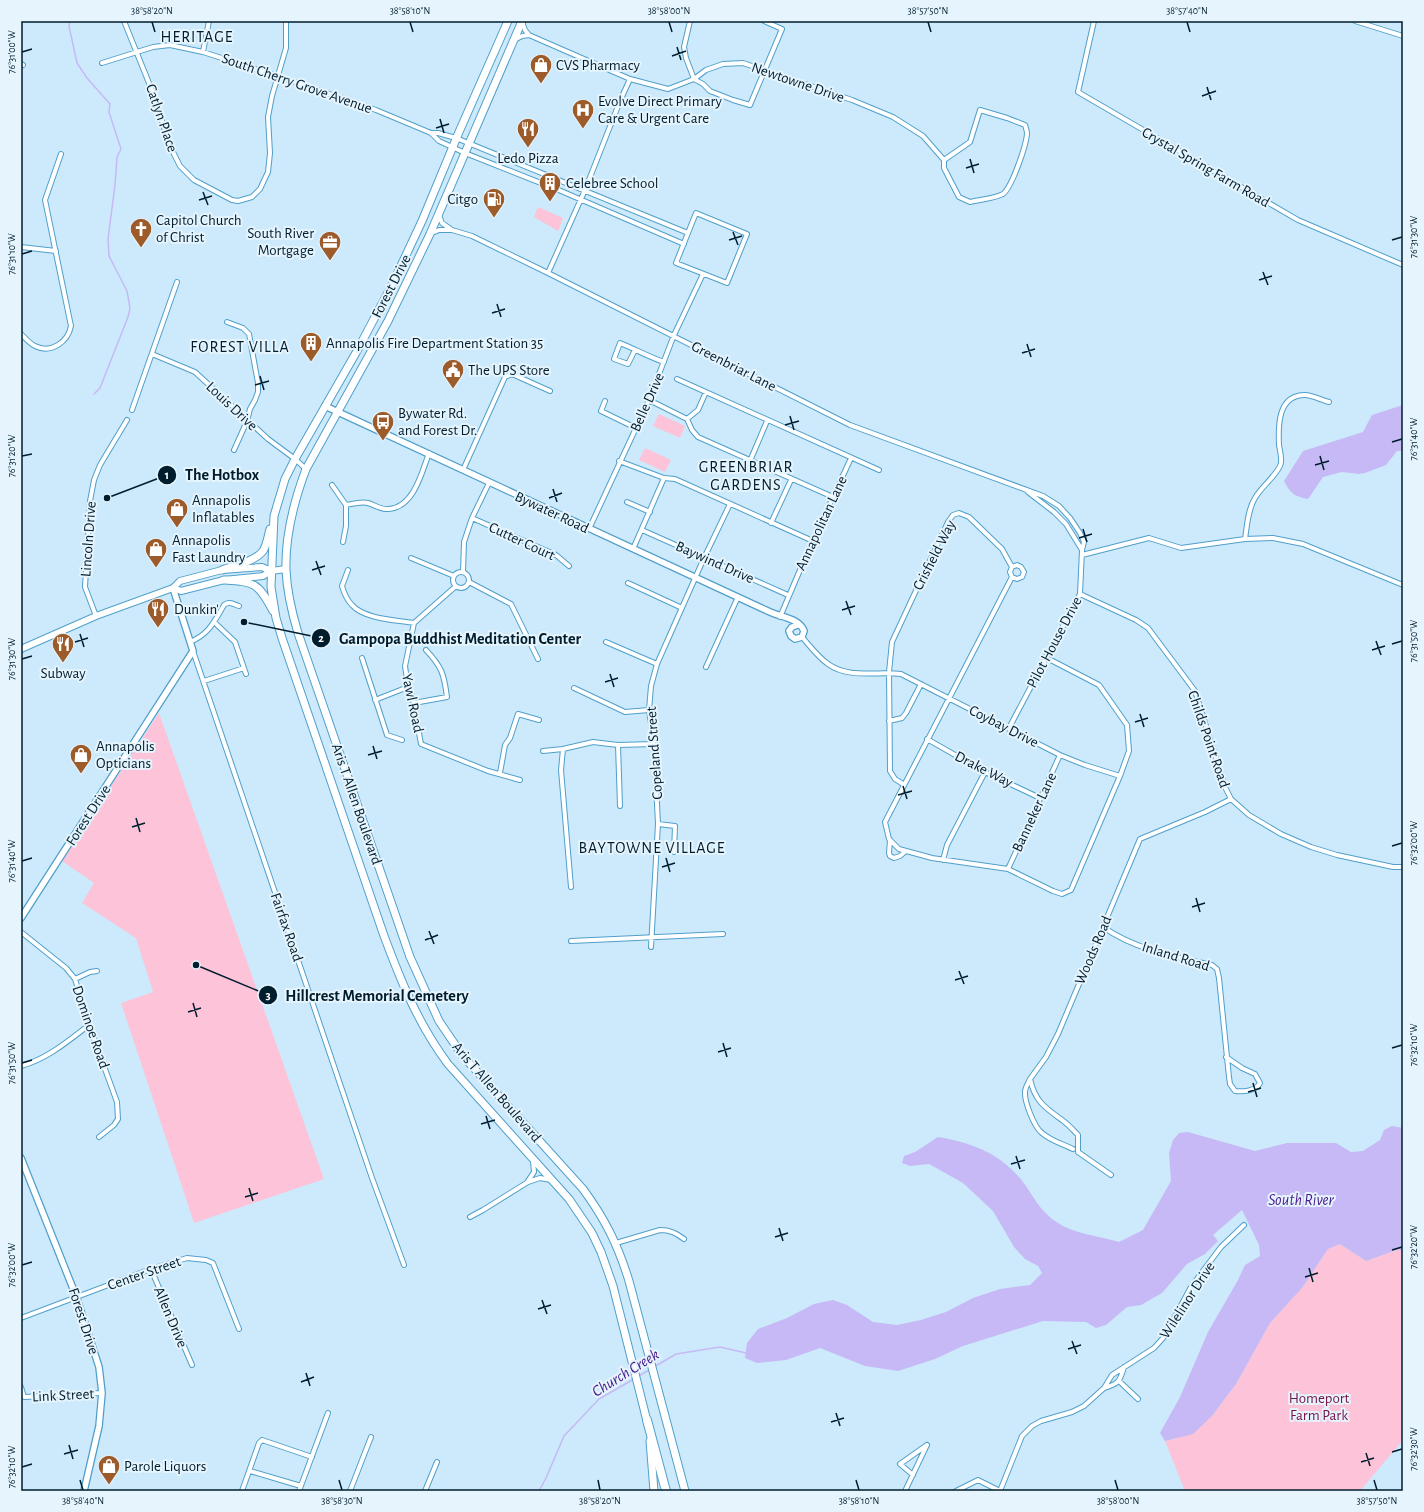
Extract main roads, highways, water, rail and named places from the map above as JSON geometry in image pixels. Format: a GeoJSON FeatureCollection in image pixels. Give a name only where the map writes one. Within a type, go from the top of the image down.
{"type":"FeatureCollection","features":[{"type":"Feature","properties":{"kind":"highway","name":"Aris T Allen Boulevard"},"geometry":{"type":"LineString","coordinates":[[647,1418],[666,1491]]}},
{"type":"Feature","properties":{"kind":"main road","name":"Forest Drive"},"geometry":{"type":"LineString","coordinates":[[272,571],[274,516],[285,479],[295,458],[350,364],[399,270],[422,221],[456,138],[508,21]]}},
{"type":"Feature","properties":{"kind":"main road","name":"Forest Drive"},"geometry":{"type":"LineString","coordinates":[[286,569],[290,522],[297,493],[306,468],[388,321],[439,214],[512,41],[522,21]]}},
{"type":"Feature","properties":{"kind":"main road"},"geometry":{"type":"LineString","coordinates":[[350,364],[360,371]]}},
{"type":"Feature","properties":{"kind":"main road"},"geometry":{"type":"LineString","coordinates":[[21,649],[96,616],[172,588],[180,581],[222,570],[252,559],[259,555],[266,544],[274,516]]}},
{"type":"Feature","properties":{"kind":"main road"},"geometry":{"type":"LineString","coordinates":[[222,570],[262,567],[272,571]]}},
{"type":"Feature","properties":{"kind":"main road"},"geometry":{"type":"LineString","coordinates":[[172,588],[182,591],[224,580],[263,576],[272,571],[286,569]]}},
{"type":"Feature","properties":{"kind":"main road","name":"Aris T Allen Boulevard"},"geometry":{"type":"LineString","coordinates":[[286,569],[289,599],[298,633],[399,927],[430,1004],[439,1021],[462,1055],[583,1189],[597,1208],[616,1243],[629,1280],[685,1491]]}},
{"type":"Feature","properties":{"kind":"main road","name":"Aris T Allen Boulevard"},"geometry":{"type":"LineString","coordinates":[[272,571],[271,587],[276,618],[282,638],[383,933],[394,963],[415,1011],[432,1042],[448,1064],[569,1199],[582,1217],[601,1252],[613,1286],[647,1418]]}},
{"type":"Feature","properties":{"kind":"main road"},"geometry":{"type":"LineString","coordinates":[[224,580],[254,584],[266,597],[276,618]]}},
{"type":"Feature","properties":{"kind":"main road"},"geometry":{"type":"LineString","coordinates":[[647,1418],[654,1491]]}},
{"type":"Feature","properties":{"kind":"water"},"geometry":{"type":"Polygon","coordinates":[[[1403,405],[1403,451],[1397,451],[1386,465],[1365,473],[1359,474],[1342,472],[1323,477],[1308,499],[1293,494],[1289,489],[1284,481],[1303,451],[1363,432],[1372,415],[1403,405]]]}},
{"type":"Feature","properties":{"kind":"water","name":"South River"},"geometry":{"type":"Polygon","coordinates":[[[1392,1126],[1403,1128],[1403,1253],[1399,1249],[1366,1261],[1340,1244],[1328,1249],[1302,1288],[1270,1323],[1236,1384],[1212,1416],[1193,1434],[1165,1441],[1160,1433],[1180,1397],[1208,1332],[1245,1265],[1260,1256],[1259,1245],[1242,1210],[1213,1235],[1218,1241],[1205,1254],[1187,1264],[1162,1293],[1141,1305],[1127,1307],[1106,1325],[1096,1328],[1086,1322],[1043,1321],[963,1346],[935,1359],[898,1371],[865,1366],[820,1348],[786,1360],[757,1363],[745,1358],[747,1343],[758,1329],[787,1318],[814,1304],[833,1300],[847,1305],[873,1322],[897,1325],[921,1320],[946,1312],[973,1298],[1000,1289],[1030,1285],[1042,1273],[1038,1266],[1025,1259],[1014,1247],[993,1211],[963,1183],[929,1164],[910,1166],[902,1163],[904,1156],[915,1152],[938,1137],[976,1147],[998,1158],[1017,1175],[1043,1211],[1064,1227],[1119,1242],[1143,1230],[1171,1181],[1169,1153],[1173,1140],[1179,1133],[1188,1132],[1255,1151],[1287,1143],[1336,1143],[1351,1152],[1363,1151],[1380,1140],[1384,1130],[1392,1126]]]}},
{"type":"Feature","properties":{"kind":"waterway"},"geometry":{"type":"LineString","coordinates":[[70,21],[69,26],[77,63],[87,78],[110,104],[109,112],[121,149],[117,157],[108,239],[109,256],[127,291],[130,308],[128,317],[100,388],[94,394]]}},
{"type":"Feature","properties":{"kind":"waterway","name":"Church Creek"},"geometry":{"type":"LineString","coordinates":[[654,1367],[676,1354],[720,1347],[746,1353]]}},
{"type":"Feature","properties":{"kind":"waterway","name":"Church Creek"},"geometry":{"type":"LineString","coordinates":[[639,1376],[649,1370]]}},
{"type":"Feature","properties":{"kind":"waterway","name":"Church Creek"},"geometry":{"type":"LineString","coordinates":[[539,1491],[564,1436],[599,1399],[634,1379]]}},
{"type":"Feature","properties":{"kind":"place","name":"CVS Pharmacy"},"geometry":{"type":"Point","coordinates":[541,84]}},
{"type":"Feature","properties":{"kind":"place","name":"Evolve Direct Primary Care & Urgent Care"},"geometry":{"type":"Point","coordinates":[583,130]}},
{"type":"Feature","properties":{"kind":"place","name":"Ledo Pizza"},"geometry":{"type":"Point","coordinates":[528,148]}},
{"type":"Feature","properties":{"kind":"place","name":"Celebree School"},"geometry":{"type":"Point","coordinates":[550,202]}},
{"type":"Feature","properties":{"kind":"place","name":"Citgo"},"geometry":{"type":"Point","coordinates":[494,218]}},
{"type":"Feature","properties":{"kind":"place","name":"Capitol Church of Christ"},"geometry":{"type":"Point","coordinates":[141,248]}},
{"type":"Feature","properties":{"kind":"place","name":"South River Mortgage"},"geometry":{"type":"Point","coordinates":[330,262]}},
{"type":"Feature","properties":{"kind":"place","name":"Annapolis Fire Department Station 35"},"geometry":{"type":"Point","coordinates":[311,362]}},
{"type":"Feature","properties":{"kind":"place","name":"The UPS Store"},"geometry":{"type":"Point","coordinates":[453,390]}},
{"type":"Feature","properties":{"kind":"place","name":"Bywater Rd. and Forest Dr."},"geometry":{"type":"Point","coordinates":[383,442]}},
{"type":"Feature","properties":{"kind":"place","name":"The Hotbox"},"geometry":{"type":"Point","coordinates":[107,498]}},
{"type":"Feature","properties":{"kind":"place","name":"Annapolis Inflatables"},"geometry":{"type":"Point","coordinates":[177,528]}},
{"type":"Feature","properties":{"kind":"place","name":"Annapolis Fast Laundry"},"geometry":{"type":"Point","coordinates":[156,568]}},
{"type":"Feature","properties":{"kind":"place","name":"Gampopa Buddhist Meditation Center"},"geometry":{"type":"Point","coordinates":[244,622]}},
{"type":"Feature","properties":{"kind":"place","name":"Dunkin'"},"geometry":{"type":"Point","coordinates":[158,628]}},
{"type":"Feature","properties":{"kind":"place","name":"Subway"},"geometry":{"type":"Point","coordinates":[63,664]}},
{"type":"Feature","properties":{"kind":"place","name":"Annapolis Opticians"},"geometry":{"type":"Point","coordinates":[81,774]}},
{"type":"Feature","properties":{"kind":"place","name":"Hillcrest Memorial Cemetery"},"geometry":{"type":"Point","coordinates":[196,965]}},
{"type":"Feature","properties":{"kind":"place","name":"Parole Liquors"},"geometry":{"type":"Point","coordinates":[109,1486]}},
{"type":"Feature","properties":{"kind":"district","name":"HERITAGE"},"geometry":{"type":"Point","coordinates":[197,36]}},
{"type":"Feature","properties":{"kind":"district","name":"FOREST VILLA"},"geometry":{"type":"Point","coordinates":[240,346]}},
{"type":"Feature","properties":{"kind":"district","name":"GREENBRIAR GARDENS"},"geometry":{"type":"Point","coordinates":[746,475]}},
{"type":"Feature","properties":{"kind":"district","name":"BAYTOWNE VILLAGE"},"geometry":{"type":"Point","coordinates":[652,847]}},
{"type":"Feature","properties":{"kind":"park label","name":"Homeport Farm Park"},"geometry":{"type":"Point","coordinates":[1319,1406]}}]}
